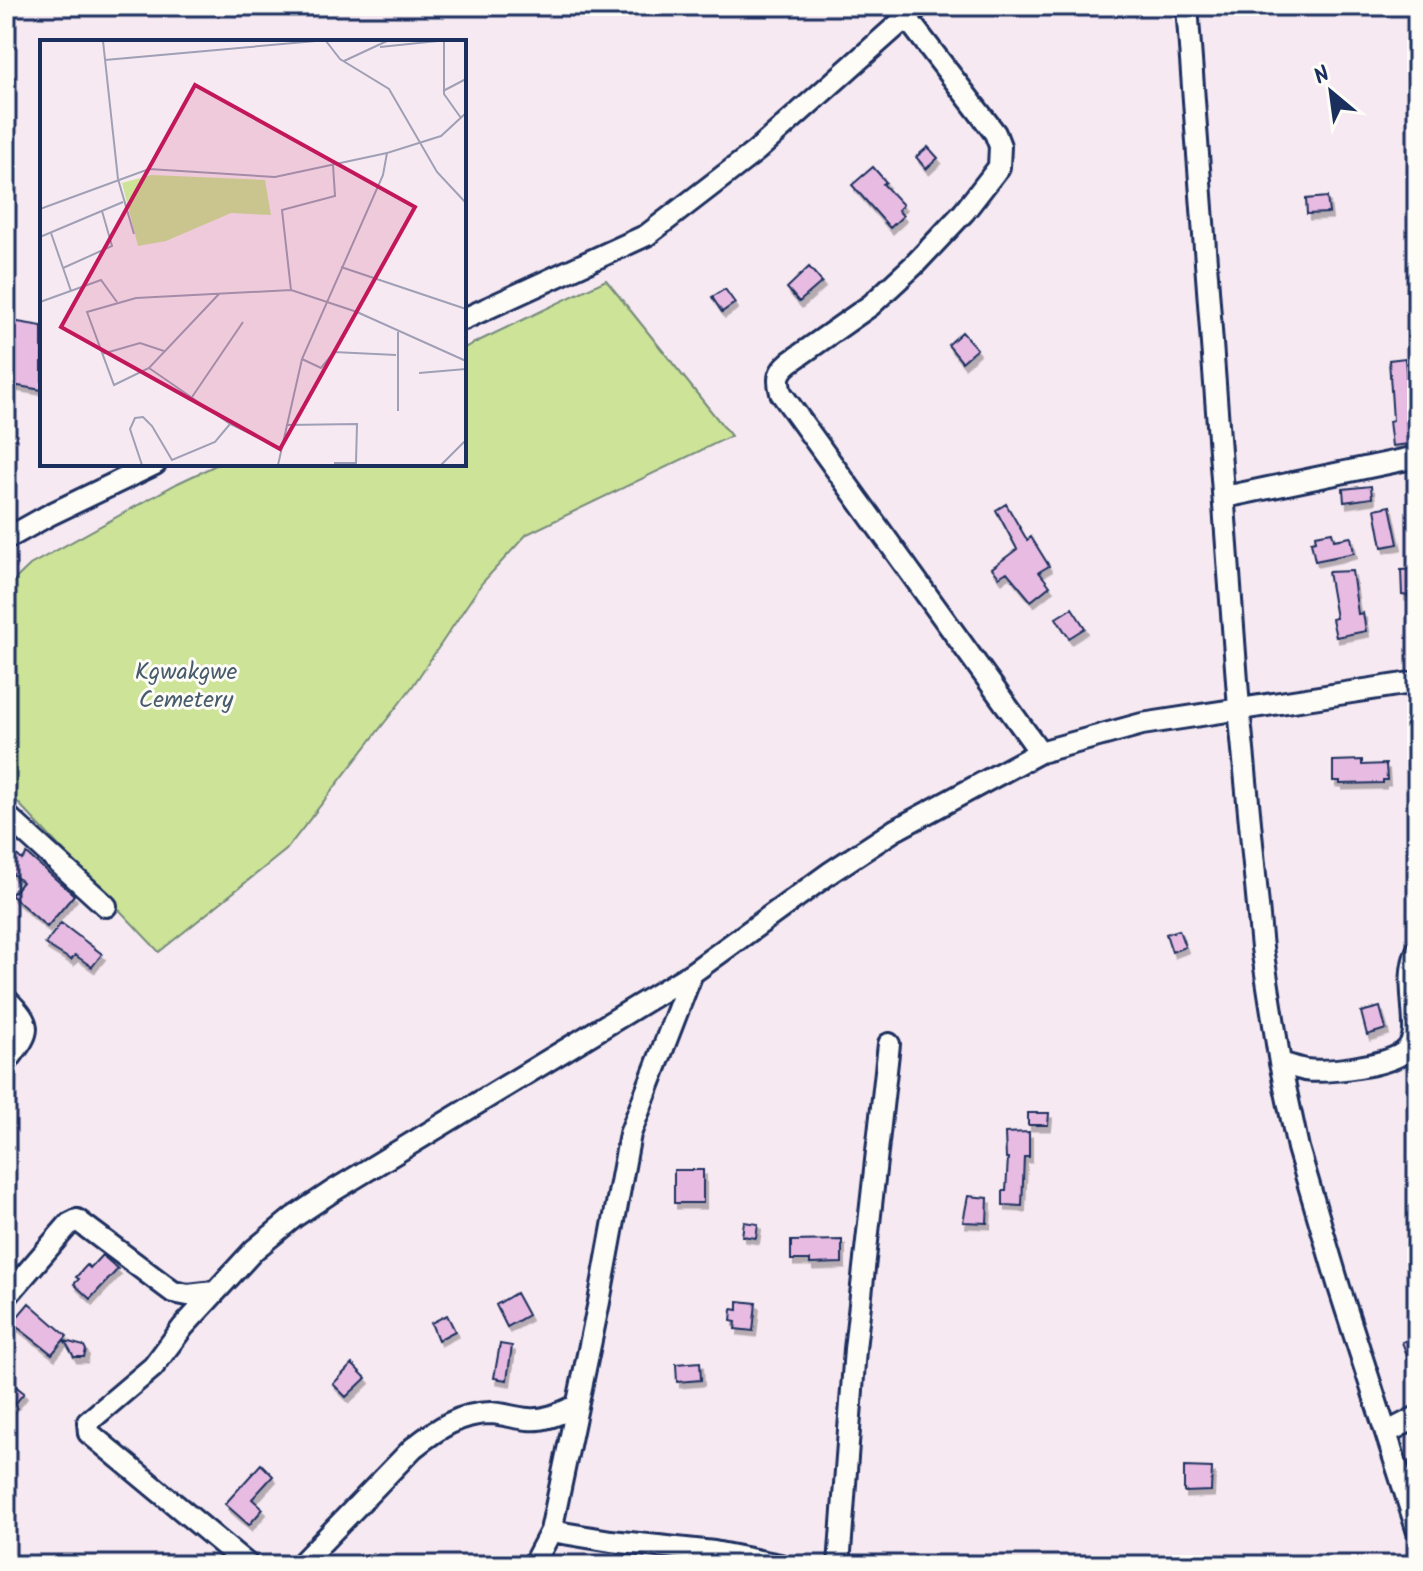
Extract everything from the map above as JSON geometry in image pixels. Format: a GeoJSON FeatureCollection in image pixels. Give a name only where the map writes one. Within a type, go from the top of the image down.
{"type":"FeatureCollection","features":[{"type":"Feature","properties":{"kind":"street"},"geometry":{"type":"LineString","coordinates":[[1187,6],[1239,708],[1262,948],[1280,1063],[1298,1148],[1417,1529]]}},
{"type":"Feature","properties":{"kind":"street"},"geometry":{"type":"LineString","coordinates":[[466,318],[647,235],[756,151],[912,12],[995,133],[1000,146],[999,167],[964,212],[914,265],[871,305],[790,362],[781,370],[778,380],[781,393],[1040,752]]}},
{"type":"Feature","properties":{"kind":"street"},"geometry":{"type":"LineString","coordinates":[[1225,497],[1417,457]]}},
{"type":"Feature","properties":{"kind":"street"},"geometry":{"type":"LineString","coordinates":[[6,539],[151,466]]}},
{"type":"Feature","properties":{"kind":"street"},"geometry":{"type":"LineString","coordinates":[[248,1565],[89,1433],[87,1427],[98,1413],[153,1367],[183,1327],[254,1250],[294,1217],[692,973],[831,872],[895,830],[1040,752],[1142,724],[1417,682]]}},
{"type":"Feature","properties":{"kind":"street"},"geometry":{"type":"LineString","coordinates":[[6,815],[106,906]]}},
{"type":"Feature","properties":{"kind":"street"},"geometry":{"type":"LineString","coordinates":[[1280,1063],[1305,1070],[1329,1071],[1402,1054],[1410,1046],[1414,1033],[1411,990],[1417,951]]}},
{"type":"Feature","properties":{"kind":"street"},"geometry":{"type":"LineString","coordinates":[[533,1565],[551,1531],[630,1134],[692,973]]}},
{"type":"Feature","properties":{"kind":"street"},"geometry":{"type":"LineString","coordinates":[[6,999],[23,1015],[28,1025],[27,1036],[6,1063]]}},
{"type":"Feature","properties":{"kind":"street"},"geometry":{"type":"LineString","coordinates":[[839,1565],[855,1349],[889,1044]]}},
{"type":"Feature","properties":{"kind":"street"},"geometry":{"type":"LineString","coordinates":[[6,1297],[69,1224],[77,1220],[173,1292],[188,1295],[214,1292]]}},
{"type":"Feature","properties":{"kind":"street"},"geometry":{"type":"LineString","coordinates":[[300,1565],[413,1448],[453,1421],[470,1415],[493,1413],[532,1420],[555,1416],[576,1406]]}},
{"type":"Feature","properties":{"kind":"street"},"geometry":{"type":"LineString","coordinates":[[1386,1433],[1417,1417]]}},
{"type":"Feature","properties":{"kind":"street"},"geometry":{"type":"LineString","coordinates":[[551,1531],[714,1552],[780,1565]]}},
{"type":"Feature","properties":{"kind":"green space","name":"Kgwakgwe Cemetery"},"geometry":{"type":"Polygon","coordinates":[[[606,280],[731,436],[527,534],[482,583],[412,687],[286,850],[159,952],[6,790],[6,588],[30,565],[214,466],[466,466],[466,347],[606,280]]]}},
{"type":"Feature","properties":{"kind":"building"},"geometry":{"type":"Polygon","coordinates":[[[928,147],[938,158],[926,169],[916,157],[928,147]]]}},
{"type":"Feature","properties":{"kind":"building"},"geometry":{"type":"Polygon","coordinates":[[[873,167],[886,182],[883,184],[903,205],[898,210],[903,216],[890,228],[852,185],[873,167]]]}},
{"type":"Feature","properties":{"kind":"building"},"geometry":{"type":"Polygon","coordinates":[[[1327,197],[1329,213],[1307,214],[1306,199],[1327,197]]]}},
{"type":"Feature","properties":{"kind":"building"},"geometry":{"type":"Polygon","coordinates":[[[809,267],[822,282],[799,302],[787,288],[809,267]]]}},
{"type":"Feature","properties":{"kind":"building"},"geometry":{"type":"Polygon","coordinates":[[[725,289],[735,303],[722,312],[712,297],[725,289]]]}},
{"type":"Feature","properties":{"kind":"building"},"geometry":{"type":"Polygon","coordinates":[[[6,320],[40,326],[40,390],[6,384],[6,320]]]}},
{"type":"Feature","properties":{"kind":"building"},"geometry":{"type":"Polygon","coordinates":[[[962,332],[977,349],[962,362],[948,345],[962,332]]]}},
{"type":"Feature","properties":{"kind":"building"},"geometry":{"type":"Polygon","coordinates":[[[1405,358],[1409,444],[1392,446],[1389,360],[1405,358]]]}},
{"type":"Feature","properties":{"kind":"building"},"geometry":{"type":"Polygon","coordinates":[[[1371,486],[1372,498],[1344,502],[1343,489],[1371,486]]]}},
{"type":"Feature","properties":{"kind":"building"},"geometry":{"type":"Polygon","coordinates":[[[1006,504],[1027,540],[1031,537],[1049,566],[1039,572],[1050,586],[1031,601],[1007,572],[999,577],[992,568],[1017,549],[996,510],[1006,504]]]}},
{"type":"Feature","properties":{"kind":"building"},"geometry":{"type":"Polygon","coordinates":[[[1390,506],[1398,544],[1382,547],[1375,509],[1390,506]]]}},
{"type":"Feature","properties":{"kind":"building"},"geometry":{"type":"Polygon","coordinates":[[[1332,532],[1334,540],[1351,537],[1354,553],[1315,561],[1311,542],[1316,541],[1315,535],[1332,532]]]}},
{"type":"Feature","properties":{"kind":"building"},"geometry":{"type":"Polygon","coordinates":[[[1417,569],[1417,597],[1402,595],[1401,570],[1417,569]]]}},
{"type":"Feature","properties":{"kind":"building"},"geometry":{"type":"Polygon","coordinates":[[[1352,571],[1358,614],[1363,613],[1366,631],[1336,637],[1328,572],[1352,571]]]}},
{"type":"Feature","properties":{"kind":"building"},"geometry":{"type":"Polygon","coordinates":[[[1072,608],[1085,628],[1069,638],[1056,618],[1072,608]]]}},
{"type":"Feature","properties":{"kind":"building"},"geometry":{"type":"Polygon","coordinates":[[[1362,760],[1362,765],[1386,764],[1387,780],[1383,783],[1340,784],[1340,781],[1333,781],[1333,761],[1362,760]]]}},
{"type":"Feature","properties":{"kind":"building"},"geometry":{"type":"Polygon","coordinates":[[[6,845],[22,860],[27,854],[74,895],[47,927],[11,895],[22,882],[6,868],[6,845]]]}},
{"type":"Feature","properties":{"kind":"building"},"geometry":{"type":"Polygon","coordinates":[[[61,923],[102,954],[92,967],[75,955],[71,960],[45,944],[61,923]]]}},
{"type":"Feature","properties":{"kind":"building"},"geometry":{"type":"Polygon","coordinates":[[[1179,930],[1185,947],[1172,952],[1166,934],[1179,930]]]}},
{"type":"Feature","properties":{"kind":"building"},"geometry":{"type":"Polygon","coordinates":[[[1380,1007],[1386,1029],[1367,1035],[1361,1012],[1380,1007]]]}},
{"type":"Feature","properties":{"kind":"building"},"geometry":{"type":"Polygon","coordinates":[[[1028,1113],[1049,1113],[1048,1125],[1028,1125],[1028,1113]]]}},
{"type":"Feature","properties":{"kind":"building"},"geometry":{"type":"Polygon","coordinates":[[[1029,1132],[1029,1157],[1024,1157],[1022,1206],[1003,1205],[1008,1158],[1005,1133],[1029,1132]]]}},
{"type":"Feature","properties":{"kind":"building"},"geometry":{"type":"Polygon","coordinates":[[[674,1170],[703,1170],[703,1203],[674,1203],[674,1170]]]}},
{"type":"Feature","properties":{"kind":"building"},"geometry":{"type":"Polygon","coordinates":[[[968,1196],[988,1198],[987,1223],[963,1222],[968,1196]]]}},
{"type":"Feature","properties":{"kind":"building"},"geometry":{"type":"Polygon","coordinates":[[[744,1222],[758,1224],[756,1238],[742,1236],[744,1222]]]}},
{"type":"Feature","properties":{"kind":"building"},"geometry":{"type":"Polygon","coordinates":[[[842,1240],[842,1263],[810,1264],[810,1260],[791,1260],[791,1241],[842,1240]]]}},
{"type":"Feature","properties":{"kind":"building"},"geometry":{"type":"Polygon","coordinates":[[[102,1255],[118,1269],[90,1299],[74,1284],[87,1265],[90,1268],[102,1255]]]}},
{"type":"Feature","properties":{"kind":"building"},"geometry":{"type":"Polygon","coordinates":[[[516,1293],[528,1315],[507,1327],[496,1305],[516,1293]]]}},
{"type":"Feature","properties":{"kind":"building"},"geometry":{"type":"Polygon","coordinates":[[[738,1301],[756,1303],[753,1331],[735,1329],[736,1322],[731,1321],[732,1309],[738,1310],[738,1301]]]}},
{"type":"Feature","properties":{"kind":"building"},"geometry":{"type":"Polygon","coordinates":[[[29,1303],[67,1336],[52,1354],[12,1323],[29,1303]]]}},
{"type":"Feature","properties":{"kind":"building"},"geometry":{"type":"Polygon","coordinates":[[[447,1315],[455,1331],[438,1340],[431,1323],[447,1315]]]}},
{"type":"Feature","properties":{"kind":"building"},"geometry":{"type":"Polygon","coordinates":[[[1417,1337],[1417,1378],[1416,1378],[1402,1342],[1417,1337]]]}},
{"type":"Feature","properties":{"kind":"building"},"geometry":{"type":"Polygon","coordinates":[[[65,1341],[84,1346],[84,1357],[74,1357],[65,1341]]]}},
{"type":"Feature","properties":{"kind":"building"},"geometry":{"type":"Polygon","coordinates":[[[500,1344],[512,1346],[507,1380],[494,1378],[500,1344]]]}},
{"type":"Feature","properties":{"kind":"building"},"geometry":{"type":"Polygon","coordinates":[[[700,1362],[701,1380],[677,1382],[676,1364],[700,1362]]]}},
{"type":"Feature","properties":{"kind":"building"},"geometry":{"type":"Polygon","coordinates":[[[352,1364],[366,1378],[346,1397],[333,1384],[352,1364]]]}},
{"type":"Feature","properties":{"kind":"building"},"geometry":{"type":"Polygon","coordinates":[[[13,1384],[24,1393],[6,1415],[6,1393],[13,1384]]]}},
{"type":"Feature","properties":{"kind":"building"},"geometry":{"type":"Polygon","coordinates":[[[261,1464],[273,1476],[252,1499],[263,1509],[249,1525],[225,1504],[261,1464]]]}},
{"type":"Feature","properties":{"kind":"building"},"geometry":{"type":"Polygon","coordinates":[[[1184,1467],[1212,1468],[1211,1491],[1184,1492],[1184,1467]]]}}]}
